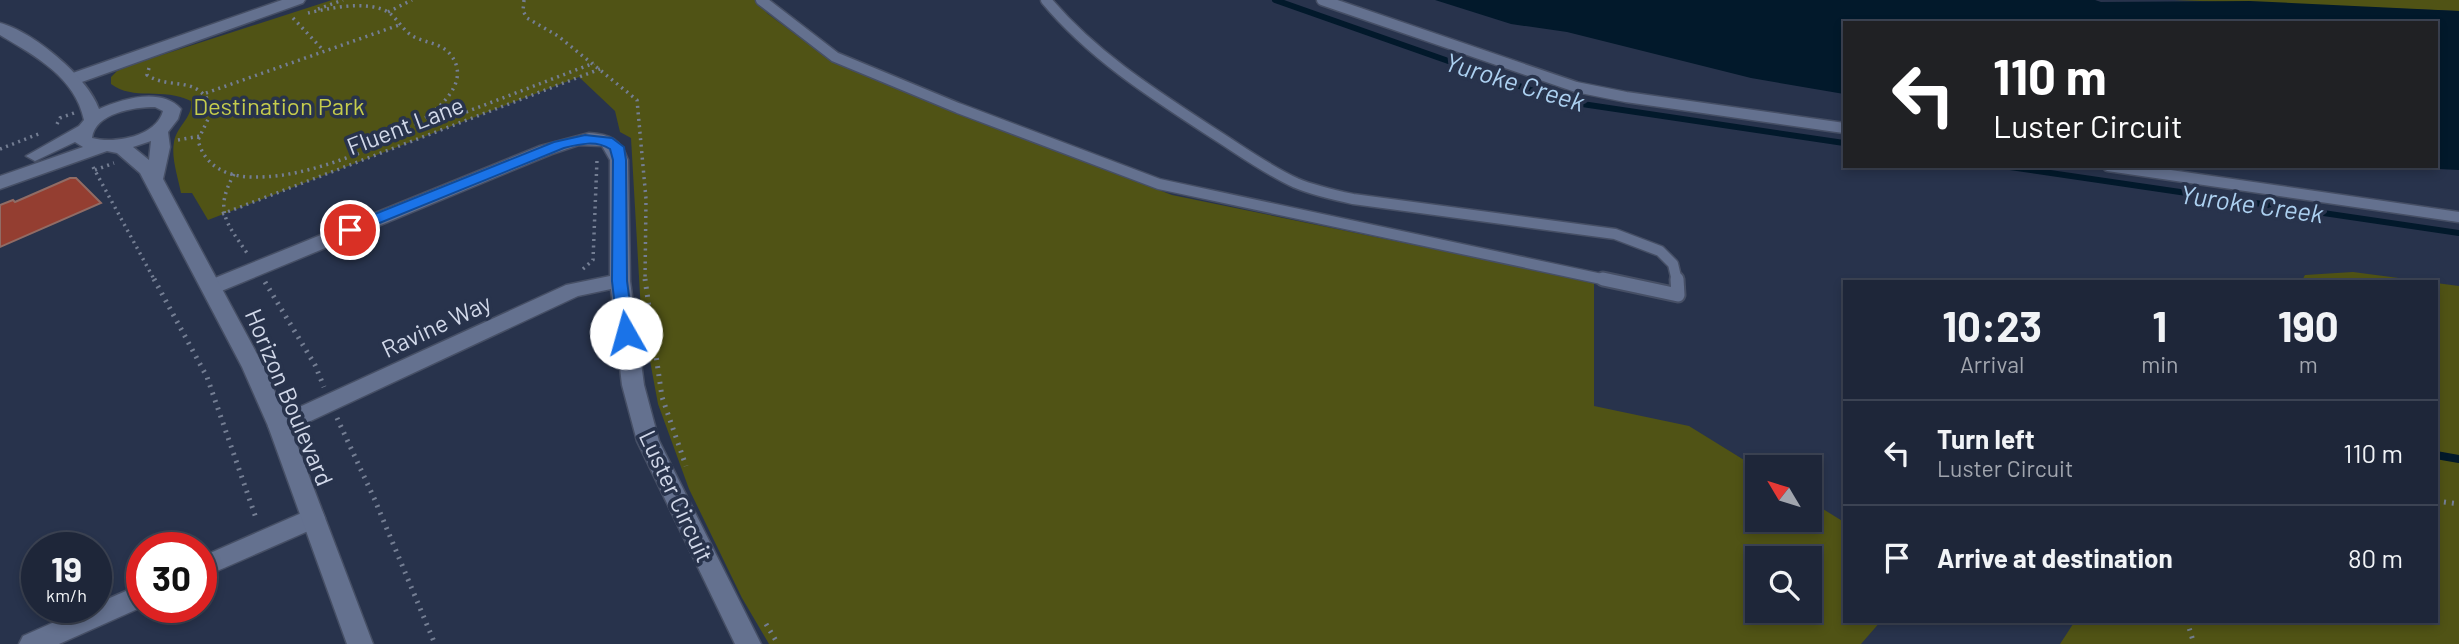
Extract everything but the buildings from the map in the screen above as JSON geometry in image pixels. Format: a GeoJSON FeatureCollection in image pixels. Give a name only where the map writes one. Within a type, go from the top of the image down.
{"type":"FeatureCollection","features":[{"type":"Feature","properties":{"kind":"street"},"geometry":{"type":"LineString","coordinates":[[75,82],[297,0]]}},
{"type":"Feature","properties":{"kind":"street"},"geometry":{"type":"LineString","coordinates":[[0,27],[75,82],[132,104]]}},
{"type":"Feature","properties":{"kind":"street"},"geometry":{"type":"LineString","coordinates":[[75,82],[92,112],[88,126]]}},
{"type":"Feature","properties":{"kind":"street"},"geometry":{"type":"LineString","coordinates":[[0,168],[47,151],[106,112],[132,104],[158,102],[172,109],[172,115],[154,178]]}},
{"type":"Feature","properties":{"kind":"street","name":"Horizon Boulevard"},"geometry":{"type":"LineString","coordinates":[[88,126],[82,135],[85,141],[136,158],[154,178],[212,287],[253,367],[279,426],[360,644]]}},
{"type":"Feature","properties":{"kind":"street"},"geometry":{"type":"LineString","coordinates":[[0,183],[56,161],[114,150],[139,139],[165,136]]}},
{"type":"Feature","properties":{"kind":"street","name":"Luster Circuit"},"geometry":{"type":"LineString","coordinates":[[212,287],[572,141],[596,138],[617,147],[620,160],[620,281],[633,385],[648,441],[748,644]]}},
{"type":"Feature","properties":{"kind":"street","name":"Ravine Way"},"geometry":{"type":"LineString","coordinates":[[279,426],[573,290],[620,281]]}},
{"type":"Feature","properties":{"kind":"street"},"geometry":{"type":"LineString","coordinates":[[217,561],[313,518]]}},
{"type":"Feature","properties":{"kind":"street"},"geometry":{"type":"LineString","coordinates":[[32,644],[126,602]]}},
{"type":"Feature","properties":{"kind":"lane"},"geometry":{"type":"LineString","coordinates":[[761,0],[835,57],[958,108],[1159,184],[1678,295],[1676,269],[1663,254],[1641,242],[1615,234],[1353,199],[1317,191],[1294,182],[1131,80],[1080,38],[1046,0]]}},
{"type":"Feature","properties":{"kind":"lane"},"geometry":{"type":"LineString","coordinates":[[1322,0],[1576,87],[1843,128]]}},
{"type":"Feature","properties":{"kind":"lane"},"geometry":{"type":"LineString","coordinates":[[2122,168],[2459,217]]}},
{"type":"Feature","properties":{"kind":"path"},"geometry":{"type":"LineString","coordinates":[[324,51],[292,17],[343,0]]}},
{"type":"Feature","properties":{"kind":"path"},"geometry":{"type":"LineString","coordinates":[[388,12],[412,0]]}},
{"type":"Feature","properties":{"kind":"path"},"geometry":{"type":"LineString","coordinates":[[524,0],[523,11],[527,19],[558,36],[594,62],[636,100],[646,199],[645,293],[662,397],[688,472]]}},
{"type":"Feature","properties":{"kind":"path"},"geometry":{"type":"LineString","coordinates":[[314,11],[373,8],[388,12],[415,37],[449,52],[456,64],[458,75],[448,95],[432,115],[391,140]]}},
{"type":"Feature","properties":{"kind":"path"},"geometry":{"type":"LineString","coordinates":[[205,93],[400,25]]}},
{"type":"Feature","properties":{"kind":"path"},"geometry":{"type":"LineString","coordinates":[[152,65],[147,69],[147,75],[153,79],[197,87],[205,93],[213,109],[198,140],[204,158],[220,170],[234,174],[273,177],[310,170],[594,62]]}},
{"type":"Feature","properties":{"kind":"path","name":"Fluent Lane"},"geometry":{"type":"LineString","coordinates":[[222,214],[601,69]]}},
{"type":"Feature","properties":{"kind":"path"},"geometry":{"type":"LineString","coordinates":[[53,128],[60,118],[75,113]]}},
{"type":"Feature","properties":{"kind":"path"},"geometry":{"type":"LineString","coordinates":[[0,149],[47,131]]}},
{"type":"Feature","properties":{"kind":"path"},"geometry":{"type":"LineString","coordinates":[[165,136],[200,135]]}},
{"type":"Feature","properties":{"kind":"path"},"geometry":{"type":"LineString","coordinates":[[114,150],[95,170],[207,377],[257,520]]}},
{"type":"Feature","properties":{"kind":"path"},"geometry":{"type":"LineString","coordinates":[[571,275],[593,260],[597,158],[587,155]]}},
{"type":"Feature","properties":{"kind":"path"},"geometry":{"type":"LineString","coordinates":[[234,174],[220,204],[222,214],[250,258]]}},
{"type":"Feature","properties":{"kind":"path"},"geometry":{"type":"LineString","coordinates":[[261,275],[315,365],[327,393]]}},
{"type":"Feature","properties":{"kind":"path"},"geometry":{"type":"LineString","coordinates":[[324,387],[336,381]]}},
{"type":"Feature","properties":{"kind":"path"},"geometry":{"type":"LineString","coordinates":[[334,411],[435,644]]}},
{"type":"Feature","properties":{"kind":"path"},"geometry":{"type":"LineString","coordinates":[[2438,500],[2459,504]]}},
{"type":"Feature","properties":{"kind":"path"},"geometry":{"type":"LineString","coordinates":[[764,621],[778,644]]}},
{"type":"Feature","properties":{"kind":"path"},"geometry":{"type":"LineString","coordinates":[[2189,623],[2194,644]]}},
{"type":"Feature","properties":{"kind":"green space","name":"Destination Park"},"geometry":{"type":"Polygon","coordinates":[[[332,0],[755,0],[768,14],[829,59],[956,112],[1172,195],[1594,282],[1594,406],[1689,426],[1745,461],[1745,532],[1822,532],[1822,508],[1843,521],[1843,623],[1879,623],[1861,644],[769,644],[742,598],[689,489],[658,404],[641,312],[631,138],[620,132],[615,111],[579,77],[208,220],[192,193],[181,193],[174,161],[176,136],[190,112],[191,101],[170,95],[129,92],[111,84],[111,77],[117,71],[134,64],[332,0]]]}},
{"type":"Feature","properties":{"kind":"green space"},"geometry":{"type":"Polygon","coordinates":[[[2174,0],[2459,0],[2459,11],[2174,0]]]}},
{"type":"Feature","properties":{"kind":"green space"},"geometry":{"type":"Polygon","coordinates":[[[2353,272],[2414,280],[2302,280],[2305,275],[2353,272]]]}},
{"type":"Feature","properties":{"kind":"green space"},"geometry":{"type":"Polygon","coordinates":[[[2438,283],[2459,286],[2459,644],[2060,644],[2074,623],[2438,623],[2438,283]]]}},
{"type":"Feature","properties":{"kind":"water"},"geometry":{"type":"Polygon","coordinates":[[[1435,0],[2250,1],[2459,11],[2459,170],[2418,168],[2438,168],[2438,21],[1843,21],[1843,94],[1751,78],[1567,32],[1511,24],[1435,0]]]}},
{"type":"Feature","properties":{"kind":"waterway","name":"Yuroke Creek"},"geometry":{"type":"LineString","coordinates":[[1275,0],[1562,101],[1843,143]]}},
{"type":"Feature","properties":{"kind":"waterway","name":"Yuroke Creek"},"geometry":{"type":"LineString","coordinates":[[2017,168],[2459,233]]}},
{"type":"Feature","properties":{"kind":"waterway"},"geometry":{"type":"LineString","coordinates":[[2438,455],[2459,459]]}},
{"type":"Feature","properties":{"kind":"route"},"geometry":{"type":"LineString","coordinates":[[350,230],[559,145],[596,138],[611,142],[617,147],[620,160],[620,281],[626,333]]}}]}
